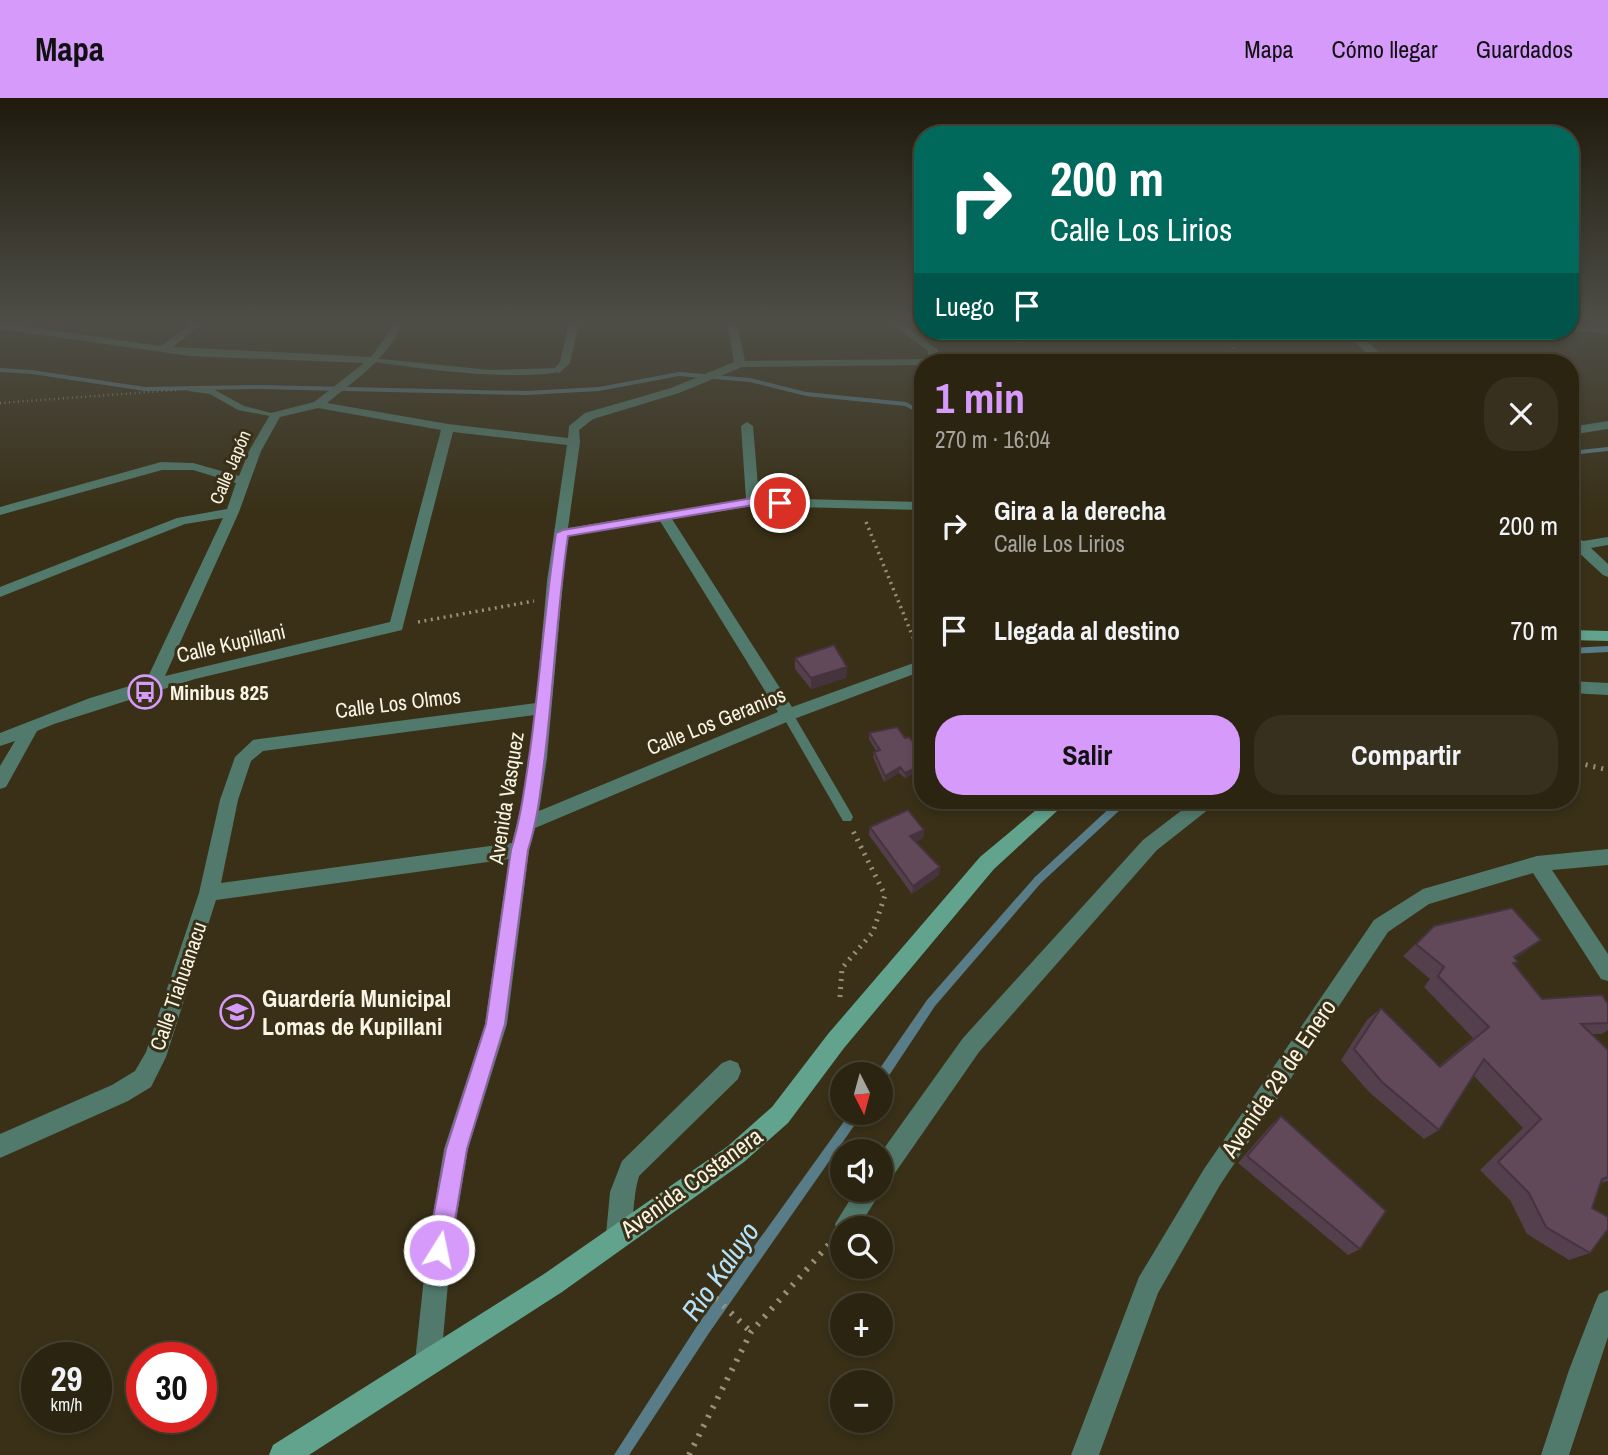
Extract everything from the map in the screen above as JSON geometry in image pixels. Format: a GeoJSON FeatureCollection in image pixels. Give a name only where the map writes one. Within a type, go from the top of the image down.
{"type":"FeatureCollection","features":[{"type":"Feature","properties":{"kind":"main road"},"geometry":{"type":"LineString","coordinates":[[1579,635],[1608,636]]}},
{"type":"Feature","properties":{"kind":"main road","name":"Avenida Costanera"},"geometry":{"type":"LineString","coordinates":[[283,1455],[553,1283],[736,1154],[780,1115],[836,1041],[987,863],[1050,809]]}},
{"type":"Feature","properties":{"kind":"street","name":"Calle Japón"},"geometry":{"type":"LineString","coordinates":[[154,682],[232,512],[242,481],[275,415],[323,400],[341,385]]}},
{"type":"Feature","properties":{"kind":"street","name":"Avenida Vasquez"},"geometry":{"type":"LineString","coordinates":[[428,1361],[439,1250],[454,1161],[496,1024],[520,850],[528,822],[543,708],[552,598],[574,442],[573,429],[575,424],[589,416],[689,385]]}},
{"type":"Feature","properties":{"kind":"street"},"geometry":{"type":"LineString","coordinates":[[323,400],[448,428],[574,442]]}},
{"type":"Feature","properties":{"kind":"street"},"geometry":{"type":"LineString","coordinates":[[1579,430],[1608,425]]}},
{"type":"Feature","properties":{"kind":"street"},"geometry":{"type":"LineString","coordinates":[[747,426],[753,502]]}},
{"type":"Feature","properties":{"kind":"street"},"geometry":{"type":"LineString","coordinates":[[397,626],[448,428]]}},
{"type":"Feature","properties":{"kind":"street"},"geometry":{"type":"LineString","coordinates":[[0,511],[161,466],[181,463],[199,466],[242,481]]}},
{"type":"Feature","properties":{"kind":"street"},"geometry":{"type":"LineString","coordinates":[[563,533],[753,502],[914,506]]}},
{"type":"Feature","properties":{"kind":"street"},"geometry":{"type":"LineString","coordinates":[[0,592],[182,521],[232,512]]}},
{"type":"Feature","properties":{"kind":"street"},"geometry":{"type":"LineString","coordinates":[[663,516],[788,715]]}},
{"type":"Feature","properties":{"kind":"street"},"geometry":{"type":"LineString","coordinates":[[1579,543],[1608,541]]}},
{"type":"Feature","properties":{"kind":"street"},"geometry":{"type":"LineString","coordinates":[[1579,549],[1608,572]]}},
{"type":"Feature","properties":{"kind":"street","name":"Calle Kupillani"},"geometry":{"type":"LineString","coordinates":[[0,740],[154,682],[397,626]]}},
{"type":"Feature","properties":{"kind":"street","name":"Calle Los Geranios"},"geometry":{"type":"LineString","coordinates":[[528,822],[788,715],[914,659]]}},
{"type":"Feature","properties":{"kind":"street"},"geometry":{"type":"LineString","coordinates":[[1579,687],[1608,689]]}},
{"type":"Feature","properties":{"kind":"street","name":"Calle Los Olmos"},"geometry":{"type":"LineString","coordinates":[[259,745],[543,708]]}},
{"type":"Feature","properties":{"kind":"street"},"geometry":{"type":"LineString","coordinates":[[0,782],[32,726]]}},
{"type":"Feature","properties":{"kind":"street","name":"Calle Tiahuanacu"},"geometry":{"type":"LineString","coordinates":[[0,1146],[120,1093],[143,1079],[155,1057],[209,894],[229,800],[244,757],[259,745]]}},
{"type":"Feature","properties":{"kind":"street"},"geometry":{"type":"LineString","coordinates":[[893,1156],[971,1045],[1150,845],[1196,809]]}},
{"type":"Feature","properties":{"kind":"street"},"geometry":{"type":"LineString","coordinates":[[209,894],[520,850]]}},
{"type":"Feature","properties":{"kind":"street","name":"Avenida 29 de Enero"},"geometry":{"type":"LineString","coordinates":[[1085,1455],[1147,1286],[1212,1177],[1381,926],[1423,897],[1536,864],[1608,857]]}},
{"type":"Feature","properties":{"kind":"street"},"geometry":{"type":"LineString","coordinates":[[1536,864],[1608,972]]}},
{"type":"Feature","properties":{"kind":"street"},"geometry":{"type":"LineString","coordinates":[[618,1235],[622,1192],[631,1168],[730,1071]]}},
{"type":"Feature","properties":{"kind":"street"},"geometry":{"type":"LineString","coordinates":[[1555,1455],[1582,1370],[1608,1303]]}},
{"type":"Feature","properties":{"kind":"lane"},"geometry":{"type":"LineString","coordinates":[[191,389],[212,392],[241,408],[275,415]]}},
{"type":"Feature","properties":{"kind":"lane"},"geometry":{"type":"LineString","coordinates":[[788,715],[846,817]]}},
{"type":"Feature","properties":{"kind":"path"},"geometry":{"type":"LineString","coordinates":[[0,403],[191,389]]}},
{"type":"Feature","properties":{"kind":"path"},"geometry":{"type":"LineString","coordinates":[[860,506],[914,641]]}},
{"type":"Feature","properties":{"kind":"path"},"geometry":{"type":"LineString","coordinates":[[397,626],[552,598]]}},
{"type":"Feature","properties":{"kind":"path"},"geometry":{"type":"LineString","coordinates":[[1579,763],[1608,770]]}},
{"type":"Feature","properties":{"kind":"path"},"geometry":{"type":"LineString","coordinates":[[836,1041],[842,968],[873,932],[885,895],[846,817]]}},
{"type":"Feature","properties":{"kind":"path"},"geometry":{"type":"LineString","coordinates":[[690,1455],[751,1332],[830,1242]]}},
{"type":"Feature","properties":{"kind":"path"},"geometry":{"type":"LineString","coordinates":[[708,1292],[751,1332]]}},
{"type":"Feature","properties":{"kind":"building"},"geometry":{"type":"Polygon","coordinates":[[[834,645],[847,667],[811,678],[795,658],[834,645]]]}},
{"type":"Feature","properties":{"kind":"building"},"geometry":{"type":"Polygon","coordinates":[[[897,727],[905,738],[909,737],[914,743],[914,769],[905,773],[900,767],[885,776],[874,752],[880,750],[869,733],[897,727]]]}},
{"type":"Feature","properties":{"kind":"building"},"geometry":{"type":"Polygon","coordinates":[[[908,810],[924,830],[910,836],[940,867],[913,886],[870,827],[908,810]]]}},
{"type":"Feature","properties":{"kind":"building"},"geometry":{"type":"Polygon","coordinates":[[[1512,908],[1541,940],[1514,957],[1518,962],[1513,963],[1542,999],[1602,995],[1608,1004],[1608,1023],[1581,1024],[1608,1050],[1608,1177],[1602,1179],[1592,1208],[1608,1217],[1608,1229],[1590,1253],[1546,1227],[1529,1193],[1498,1162],[1541,1119],[1484,1059],[1439,1130],[1382,1082],[1354,1049],[1381,1008],[1440,1067],[1489,1027],[1438,976],[1444,967],[1416,944],[1434,926],[1512,908]]]}},
{"type":"Feature","properties":{"kind":"building"},"geometry":{"type":"Polygon","coordinates":[[[1281,1116],[1386,1211],[1360,1249],[1247,1156],[1281,1116]]]}},
{"type":"Feature","properties":{"kind":"waterway"},"geometry":{"type":"LineString","coordinates":[[121,385],[145,389],[259,387],[526,393],[619,385]]}},
{"type":"Feature","properties":{"kind":"waterway"},"geometry":{"type":"LineString","coordinates":[[771,385],[806,394],[906,404],[914,408]]}},
{"type":"Feature","properties":{"kind":"waterway"},"geometry":{"type":"LineString","coordinates":[[1579,452],[1608,449]]}},
{"type":"Feature","properties":{"kind":"waterway","name":"Rio Kaluyo"},"geometry":{"type":"LineString","coordinates":[[1579,651],[1608,649]]}},
{"type":"Feature","properties":{"kind":"waterway","name":"Rio Kaluyo"},"geometry":{"type":"LineString","coordinates":[[891,1062],[931,1003],[1038,880],[1115,809]]}},
{"type":"Feature","properties":{"kind":"waterway","name":"Rio Kaluyo"},"geometry":{"type":"LineString","coordinates":[[621,1455],[704,1328],[848,1125]]}},
{"type":"Feature","properties":{"kind":"place","name":"Minibus 825"},"geometry":{"type":"Point","coordinates":[145,692]}},
{"type":"Feature","properties":{"kind":"place","name":"Guardería Municipal Lomas de Kupillani"},"geometry":{"type":"Point","coordinates":[237,1012]}},
{"type":"Feature","properties":{"kind":"route"},"geometry":{"type":"LineString","coordinates":[[439,1250],[456,1149],[496,1024],[520,850],[528,822],[543,708],[552,598],[563,533],[753,502],[780,503]]}}]}
